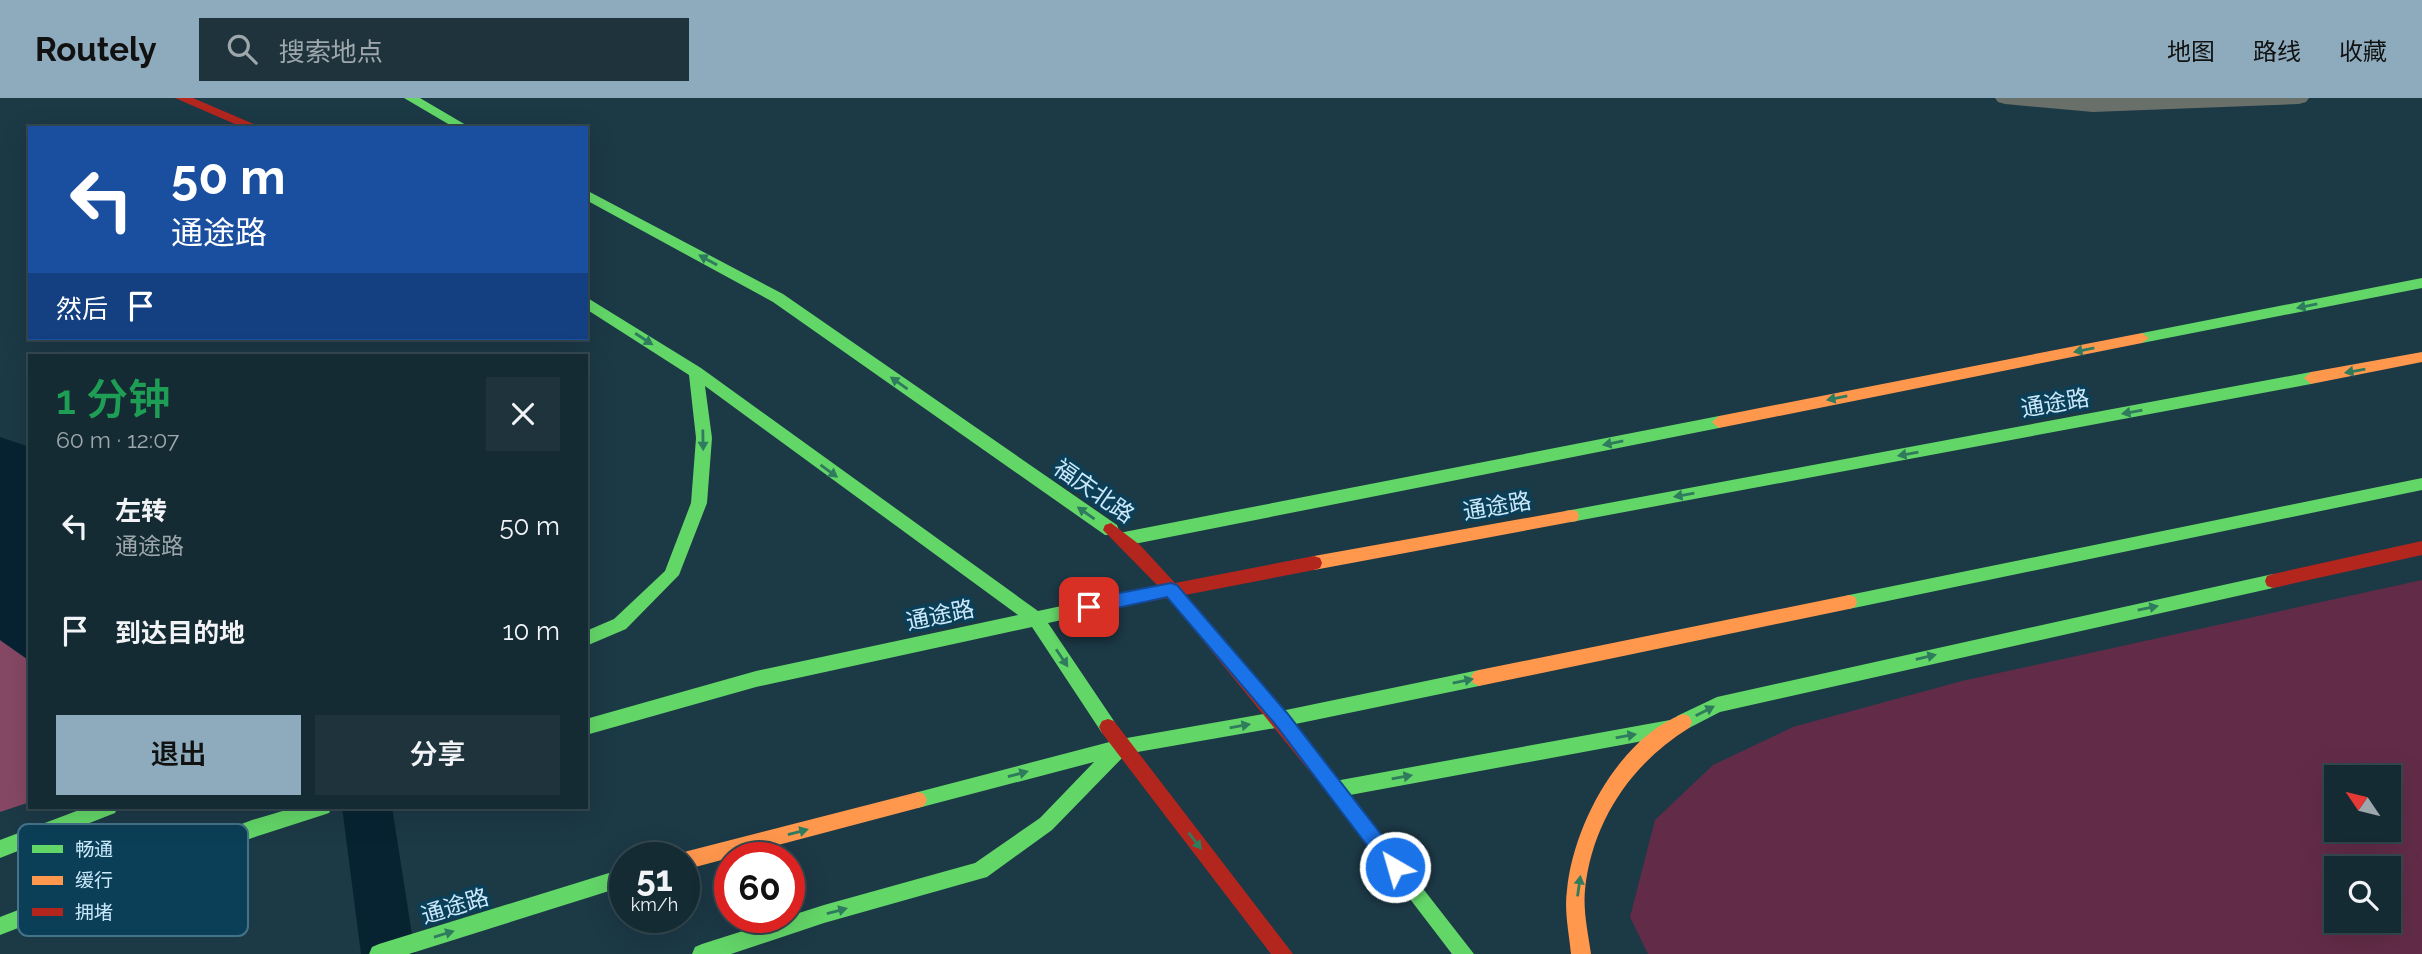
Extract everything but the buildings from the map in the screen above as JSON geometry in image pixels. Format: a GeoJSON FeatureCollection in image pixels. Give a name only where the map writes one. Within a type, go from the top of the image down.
{"type":"FeatureCollection","features":[{"type":"Feature","properties":{"kind":"main road"},"geometry":{"type":"LineString","coordinates":[[181,98],[252,126]]}},
{"type":"Feature","properties":{"kind":"main road"},"geometry":{"type":"LineString","coordinates":[[410,98],[461,126]]}},
{"type":"Feature","properties":{"kind":"main road","name":"福庆北路"},"geometry":{"type":"LineString","coordinates":[[588,195],[778,298],[1124,539],[1281,719],[1464,954]]}},
{"type":"Feature","properties":{"kind":"main road"},"geometry":{"type":"LineString","coordinates":[[1124,539],[2422,283]]}},
{"type":"Feature","properties":{"kind":"main road"},"geometry":{"type":"LineString","coordinates":[[588,303],[696,372],[1035,618],[1121,747],[1283,954]]}},
{"type":"Feature","properties":{"kind":"main road","name":"通途路"},"geometry":{"type":"LineString","coordinates":[[588,726],[756,679],[1171,590],[2422,357]]}},
{"type":"Feature","properties":{"kind":"main road"},"geometry":{"type":"LineString","coordinates":[[588,638],[620,624],[671,575],[699,503],[704,438],[696,372]]}},
{"type":"Feature","properties":{"kind":"main road"},"geometry":{"type":"LineString","coordinates":[[700,857],[1121,747],[1281,719],[2422,484]]}},
{"type":"Feature","properties":{"kind":"main road"},"geometry":{"type":"LineString","coordinates":[[1581,954],[1576,890],[1595,817],[1630,764],[1674,727],[1717,705],[2422,548]]}},
{"type":"Feature","properties":{"kind":"main road"},"geometry":{"type":"LineString","coordinates":[[1335,789],[1674,727]]}},
{"type":"Feature","properties":{"kind":"main road"},"geometry":{"type":"LineString","coordinates":[[702,954],[824,914],[980,871],[1046,824],[1121,747]]}},
{"type":"Feature","properties":{"kind":"main road"},"geometry":{"type":"LineString","coordinates":[[65,824],[104,809]]}},
{"type":"Feature","properties":{"kind":"main road"},"geometry":{"type":"LineString","coordinates":[[248,831],[317,809]]}},
{"type":"Feature","properties":{"kind":"main road"},"geometry":{"type":"LineString","coordinates":[[0,849],[18,842]]}},
{"type":"Feature","properties":{"kind":"main road","name":"通途路"},"geometry":{"type":"LineString","coordinates":[[379,954],[609,882]]}},
{"type":"Feature","properties":{"kind":"main road"},"geometry":{"type":"LineString","coordinates":[[0,926],[18,919]]}},
{"type":"Feature","properties":{"kind":"lane"},"geometry":{"type":"LineString","coordinates":[[2005,98],[2093,106],[2299,98]]}},
{"type":"Feature","properties":{"kind":"shaded area"},"geometry":{"type":"Polygon","coordinates":[[[2422,580],[2422,954],[1648,954],[1630,917],[1655,820],[1713,765],[1793,727],[1962,681],[2422,580]]]}},
{"type":"Feature","properties":{"kind":"shaded area"},"geometry":{"type":"Polygon","coordinates":[[[0,640],[28,660],[28,803],[0,812],[0,640]]]}},
{"type":"Feature","properties":{"kind":"water"},"geometry":{"type":"Polygon","coordinates":[[[0,437],[28,446],[28,660],[0,640],[0,437]]]}},
{"type":"Feature","properties":{"kind":"waterway"},"geometry":{"type":"LineString","coordinates":[[367,809],[388,954]]}},
{"type":"Feature","properties":{"kind":"traffic: fast"},"geometry":{"type":"LineString","coordinates":[[410,98],[461,126]]}},
{"type":"Feature","properties":{"kind":"traffic: fast"},"geometry":{"type":"LineString","coordinates":[[588,195],[778,298],[1111,530]]}},
{"type":"Feature","properties":{"kind":"traffic: fast"},"geometry":{"type":"LineString","coordinates":[[2142,338],[2422,283]]}},
{"type":"Feature","properties":{"kind":"traffic: fast"},"geometry":{"type":"LineString","coordinates":[[588,303],[696,372],[1035,618],[1108,727]]}},
{"type":"Feature","properties":{"kind":"traffic: fast"},"geometry":{"type":"LineString","coordinates":[[588,638],[620,624],[671,575],[699,503],[704,438],[696,372]]}},
{"type":"Feature","properties":{"kind":"traffic: fast"},"geometry":{"type":"LineString","coordinates":[[1571,516],[2311,378]]}},
{"type":"Feature","properties":{"kind":"traffic: fast"},"geometry":{"type":"LineString","coordinates":[[1124,539],[1719,422]]}},
{"type":"Feature","properties":{"kind":"traffic: fast"},"geometry":{"type":"LineString","coordinates":[[1849,602],[2422,484]]}},
{"type":"Feature","properties":{"kind":"traffic: fast"},"geometry":{"type":"LineString","coordinates":[[1683,722],[1717,705],[2273,581]]}},
{"type":"Feature","properties":{"kind":"traffic: fast"},"geometry":{"type":"LineString","coordinates":[[588,726],[756,679],[1136,597]]}},
{"type":"Feature","properties":{"kind":"traffic: fast"},"geometry":{"type":"LineString","coordinates":[[918,800],[1121,747],[1281,719],[1479,678]]}},
{"type":"Feature","properties":{"kind":"traffic: fast"},"geometry":{"type":"LineString","coordinates":[[1335,789],[1670,728]]}},
{"type":"Feature","properties":{"kind":"traffic: fast"},"geometry":{"type":"LineString","coordinates":[[702,954],[824,914],[980,871],[1046,824],[1121,747]]}},
{"type":"Feature","properties":{"kind":"traffic: fast"},"geometry":{"type":"LineString","coordinates":[[1339,794],[1464,954]]}},
{"type":"Feature","properties":{"kind":"traffic: fast"},"geometry":{"type":"LineString","coordinates":[[65,824],[104,809]]}},
{"type":"Feature","properties":{"kind":"traffic: fast"},"geometry":{"type":"LineString","coordinates":[[248,831],[317,809]]}},
{"type":"Feature","properties":{"kind":"traffic: fast"},"geometry":{"type":"LineString","coordinates":[[0,849],[18,842]]}},
{"type":"Feature","properties":{"kind":"traffic: fast"},"geometry":{"type":"LineString","coordinates":[[379,954],[609,882]]}},
{"type":"Feature","properties":{"kind":"traffic: fast"},"geometry":{"type":"LineString","coordinates":[[0,926],[18,919]]}},
{"type":"Feature","properties":{"kind":"traffic: slow"},"geometry":{"type":"LineString","coordinates":[[1719,422],[2142,338]]}},
{"type":"Feature","properties":{"kind":"traffic: slow"},"geometry":{"type":"LineString","coordinates":[[2311,378],[2422,357]]}},
{"type":"Feature","properties":{"kind":"traffic: slow"},"geometry":{"type":"LineString","coordinates":[[1314,563],[1571,516]]}},
{"type":"Feature","properties":{"kind":"traffic: slow"},"geometry":{"type":"LineString","coordinates":[[1479,678],[1849,602]]}},
{"type":"Feature","properties":{"kind":"traffic: slow"},"geometry":{"type":"LineString","coordinates":[[1581,954],[1576,889],[1587,840],[1597,816],[1625,771],[1642,752],[1683,722]]}},
{"type":"Feature","properties":{"kind":"traffic: slow"},"geometry":{"type":"LineString","coordinates":[[700,857],[918,800]]}},
{"type":"Feature","properties":{"kind":"traffic: jam"},"geometry":{"type":"LineString","coordinates":[[181,98],[252,126]]}},
{"type":"Feature","properties":{"kind":"traffic: jam"},"geometry":{"type":"LineString","coordinates":[[1111,530],[1135,549],[1156,572],[1339,794]]}},
{"type":"Feature","properties":{"kind":"traffic: jam"},"geometry":{"type":"LineString","coordinates":[[2273,581],[2422,548]]}},
{"type":"Feature","properties":{"kind":"traffic: jam"},"geometry":{"type":"LineString","coordinates":[[1136,597],[1314,563]]}},
{"type":"Feature","properties":{"kind":"traffic: jam"},"geometry":{"type":"LineString","coordinates":[[1108,727],[1283,954]]}},
{"type":"Feature","properties":{"kind":"route"},"geometry":{"type":"LineString","coordinates":[[1089,607],[1171,590],[1281,719],[1395,867]]}}]}
